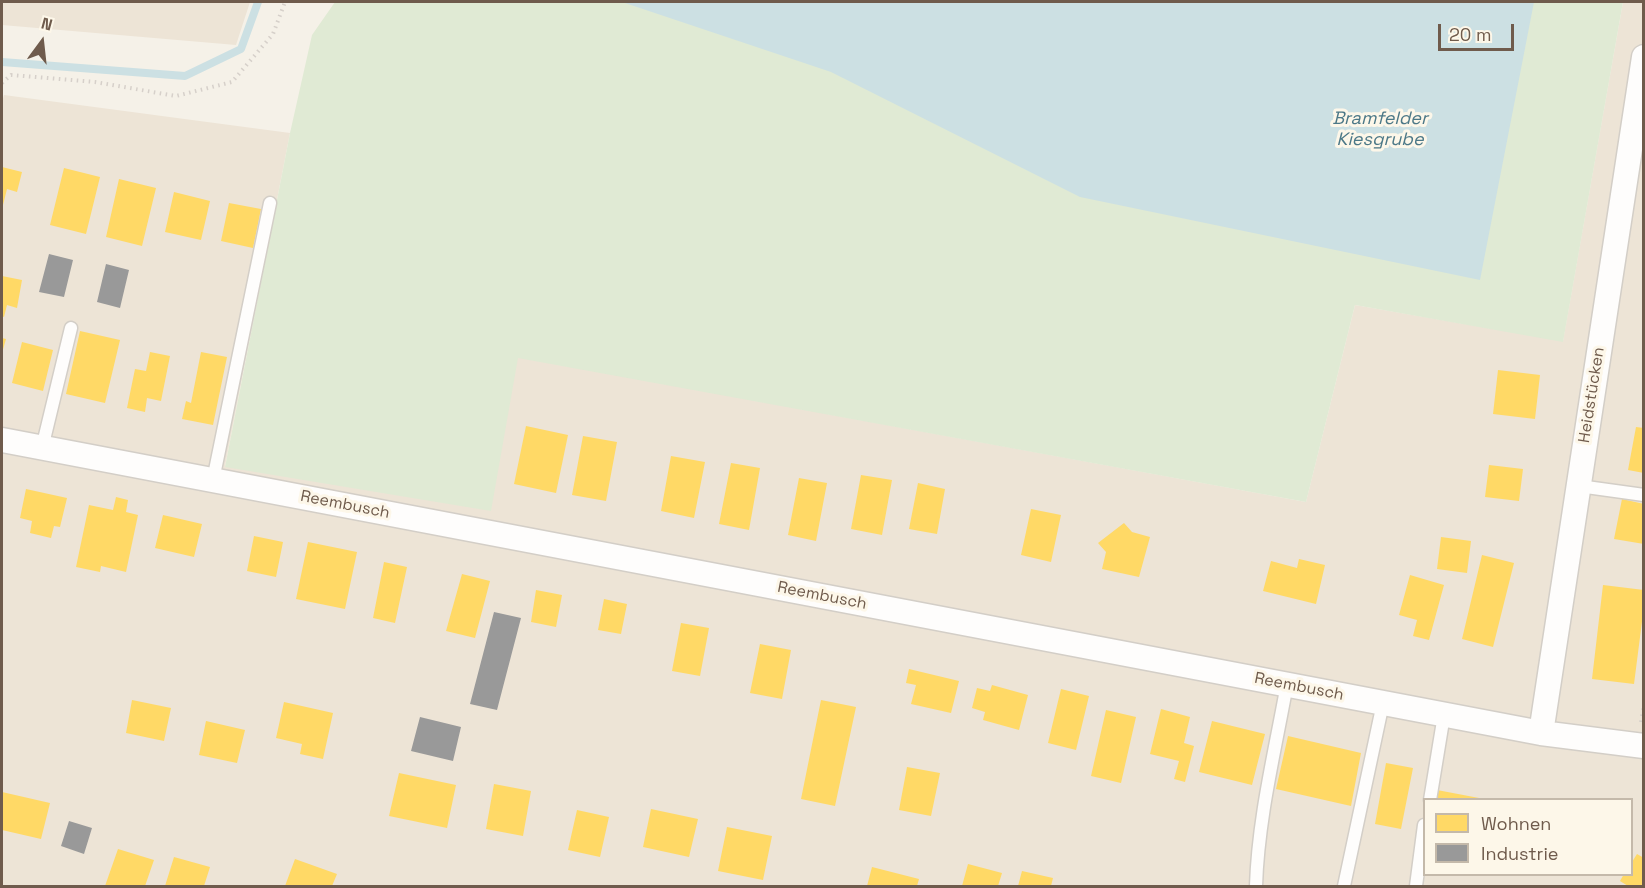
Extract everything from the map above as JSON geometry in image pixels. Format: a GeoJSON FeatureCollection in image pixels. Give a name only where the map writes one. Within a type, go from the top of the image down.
{"type":"FeatureCollection","features":[{"type":"Feature","properties":{"kind":"street","name":"Heidstücken"},"geometry":{"type":"LineString","coordinates":[[1541,733],[1644,57]]}},
{"type":"Feature","properties":{"kind":"street","name":"Reembusch"},"geometry":{"type":"LineString","coordinates":[[2,440],[1444,715],[1541,733],[1644,746]]}},
{"type":"Feature","properties":{"kind":"lane"},"geometry":{"type":"LineString","coordinates":[[213,480],[270,203]]}},
{"type":"Feature","properties":{"kind":"lane"},"geometry":{"type":"LineString","coordinates":[[42,448],[71,328]]}},
{"type":"Feature","properties":{"kind":"lane"},"geometry":{"type":"LineString","coordinates":[[1579,486],[1644,495]]}},
{"type":"Feature","properties":{"kind":"lane"},"geometry":{"type":"LineString","coordinates":[[1256,886],[1269,781],[1287,684]]}},
{"type":"Feature","properties":{"kind":"lane"},"geometry":{"type":"LineString","coordinates":[[1344,886],[1383,703]]}},
{"type":"Feature","properties":{"kind":"lane"},"geometry":{"type":"LineString","coordinates":[[1430,798],[1444,715]]}},
{"type":"Feature","properties":{"kind":"lane"},"geometry":{"type":"LineString","coordinates":[[1416,886],[1423,839]]}},
{"type":"Feature","properties":{"kind":"path"},"geometry":{"type":"LineString","coordinates":[[2,83],[11,75],[94,82],[176,96],[232,82],[273,34],[285,2]]}},
{"type":"Feature","properties":{"kind":"shaded area"},"geometry":{"type":"Polygon","coordinates":[[[2,2],[250,2],[236,45],[2,25],[2,2]]]}},
{"type":"Feature","properties":{"kind":"shaded area"},"geometry":{"type":"Polygon","coordinates":[[[1623,2],[1643,2],[1643,886],[2,886],[2,102],[4,95],[290,133],[225,466],[518,357],[1306,502],[1355,305],[1563,341],[1623,2]]]}},
{"type":"Feature","properties":{"kind":"green space"},"geometry":{"type":"Polygon","coordinates":[[[335,2],[1623,2],[1563,342],[1355,305],[1306,502],[518,358],[491,511],[225,467],[290,133],[312,35],[335,2]]]}},
{"type":"Feature","properties":{"kind":"water","name":"Bramfelder Kiesgrube"},"geometry":{"type":"Polygon","coordinates":[[[622,2],[1534,2],[1480,280],[1080,197],[831,72],[622,2]]]}},
{"type":"Feature","properties":{"kind":"building: Wohnen"},"geometry":{"type":"Polygon","coordinates":[[[2,167],[22,172],[17,192],[7,189],[2,209],[2,167]]]}},
{"type":"Feature","properties":{"kind":"building: Wohnen"},"geometry":{"type":"Polygon","coordinates":[[[64,168],[100,177],[86,234],[50,225],[64,168]]]}},
{"type":"Feature","properties":{"kind":"building: Wohnen"},"geometry":{"type":"Polygon","coordinates":[[[119,179],[156,188],[142,246],[106,237],[119,179]]]}},
{"type":"Feature","properties":{"kind":"building: Wohnen"},"geometry":{"type":"Polygon","coordinates":[[[174,192],[210,201],[201,240],[165,232],[174,192]]]}},
{"type":"Feature","properties":{"kind":"building: Wohnen"},"geometry":{"type":"Polygon","coordinates":[[[229,203],[261,209],[253,248],[221,241],[229,203]]]}},
{"type":"Feature","properties":{"kind":"building: Wohnen"},"geometry":{"type":"Polygon","coordinates":[[[2,276],[22,280],[17,308],[7,305],[4,317],[2,316],[2,276]]]}},
{"type":"Feature","properties":{"kind":"building: Wohnen"},"geometry":{"type":"Polygon","coordinates":[[[80,331],[120,340],[105,403],[66,394],[80,331]]]}},
{"type":"Feature","properties":{"kind":"building: Wohnen"},"geometry":{"type":"Polygon","coordinates":[[[2,338],[6,339],[2,353],[2,338]]]}},
{"type":"Feature","properties":{"kind":"building: Wohnen"},"geometry":{"type":"Polygon","coordinates":[[[22,342],[53,350],[43,391],[12,383],[22,342]]]}},
{"type":"Feature","properties":{"kind":"building: Wohnen"},"geometry":{"type":"Polygon","coordinates":[[[150,352],[170,356],[161,401],[147,398],[145,412],[127,408],[135,369],[146,371],[150,352]]]}},
{"type":"Feature","properties":{"kind":"building: Wohnen"},"geometry":{"type":"Polygon","coordinates":[[[201,352],[227,357],[213,425],[182,419],[186,401],[191,403],[201,352]]]}},
{"type":"Feature","properties":{"kind":"building: Wohnen"},"geometry":{"type":"Polygon","coordinates":[[[1498,370],[1540,375],[1535,419],[1493,414],[1498,370]]]}},
{"type":"Feature","properties":{"kind":"building: Wohnen"},"geometry":{"type":"Polygon","coordinates":[[[526,426],[568,435],[556,493],[514,484],[526,426]]]}},
{"type":"Feature","properties":{"kind":"building: Wohnen"},"geometry":{"type":"Polygon","coordinates":[[[1636,427],[1644,428],[1644,473],[1628,470],[1636,427]]]}},
{"type":"Feature","properties":{"kind":"building: Wohnen"},"geometry":{"type":"Polygon","coordinates":[[[583,436],[617,442],[606,501],[572,495],[583,436]]]}},
{"type":"Feature","properties":{"kind":"building: Wohnen"},"geometry":{"type":"Polygon","coordinates":[[[671,456],[705,462],[694,518],[661,511],[671,456]]]}},
{"type":"Feature","properties":{"kind":"building: Wohnen"},"geometry":{"type":"Polygon","coordinates":[[[731,463],[760,468],[749,530],[719,524],[731,463]]]}},
{"type":"Feature","properties":{"kind":"building: Wohnen"},"geometry":{"type":"Polygon","coordinates":[[[1489,465],[1523,469],[1519,501],[1485,497],[1489,465]]]}},
{"type":"Feature","properties":{"kind":"building: Wohnen"},"geometry":{"type":"Polygon","coordinates":[[[861,475],[892,480],[882,535],[851,529],[861,475]]]}},
{"type":"Feature","properties":{"kind":"building: Wohnen"},"geometry":{"type":"Polygon","coordinates":[[[799,478],[827,483],[816,541],[788,535],[799,478]]]}},
{"type":"Feature","properties":{"kind":"building: Wohnen"},"geometry":{"type":"Polygon","coordinates":[[[918,483],[945,489],[937,534],[909,529],[918,483]]]}},
{"type":"Feature","properties":{"kind":"building: Wohnen"},"geometry":{"type":"Polygon","coordinates":[[[26,489],[67,498],[60,527],[54,526],[51,538],[30,533],[32,521],[20,518],[26,489]]]}},
{"type":"Feature","properties":{"kind":"building: Wohnen"},"geometry":{"type":"Polygon","coordinates":[[[116,497],[128,500],[126,512],[138,515],[126,572],[101,566],[100,572],[76,567],[89,505],[113,510],[116,497]]]}},
{"type":"Feature","properties":{"kind":"building: Wohnen"},"geometry":{"type":"Polygon","coordinates":[[[1622,499],[1644,504],[1644,544],[1614,539],[1622,499]]]}},
{"type":"Feature","properties":{"kind":"building: Wohnen"},"geometry":{"type":"Polygon","coordinates":[[[1031,509],[1061,515],[1051,562],[1021,555],[1031,509]]]}},
{"type":"Feature","properties":{"kind":"building: Wohnen"},"geometry":{"type":"Polygon","coordinates":[[[163,515],[202,524],[194,557],[155,548],[163,515]]]}},
{"type":"Feature","properties":{"kind":"building: Wohnen"},"geometry":{"type":"Polygon","coordinates":[[[1124,523],[1132,532],[1150,537],[1139,577],[1102,569],[1106,552],[1098,543],[1124,523]]]}},
{"type":"Feature","properties":{"kind":"building: Wohnen"},"geometry":{"type":"Polygon","coordinates":[[[254,536],[283,542],[276,577],[247,571],[254,536]]]}},
{"type":"Feature","properties":{"kind":"building: Wohnen"},"geometry":{"type":"Polygon","coordinates":[[[1441,537],[1471,541],[1467,573],[1437,569],[1441,537]]]}},
{"type":"Feature","properties":{"kind":"building: Wohnen"},"geometry":{"type":"Polygon","coordinates":[[[308,542],[357,552],[345,609],[296,599],[308,542]]]}},
{"type":"Feature","properties":{"kind":"building: Wohnen"},"geometry":{"type":"Polygon","coordinates":[[[1482,555],[1514,563],[1493,647],[1462,639],[1482,555]]]}},
{"type":"Feature","properties":{"kind":"building: Wohnen"},"geometry":{"type":"Polygon","coordinates":[[[1299,559],[1325,565],[1316,604],[1263,591],[1271,561],[1297,568],[1299,559]]]}},
{"type":"Feature","properties":{"kind":"building: Wohnen"},"geometry":{"type":"Polygon","coordinates":[[[384,562],[407,567],[395,623],[373,618],[384,562]]]}},
{"type":"Feature","properties":{"kind":"building: Wohnen"},"geometry":{"type":"Polygon","coordinates":[[[462,574],[490,581],[475,638],[446,631],[462,574]]]}},
{"type":"Feature","properties":{"kind":"building: Wohnen"},"geometry":{"type":"Polygon","coordinates":[[[1410,575],[1444,585],[1429,640],[1413,636],[1417,620],[1399,615],[1410,575]]]}},
{"type":"Feature","properties":{"kind":"building: Wohnen"},"geometry":{"type":"Polygon","coordinates":[[[1603,585],[1644,590],[1634,684],[1592,679],[1603,585]]]}},
{"type":"Feature","properties":{"kind":"building: Wohnen"},"geometry":{"type":"Polygon","coordinates":[[[536,590],[562,595],[556,627],[531,622],[536,590]]]}},
{"type":"Feature","properties":{"kind":"building: Wohnen"},"geometry":{"type":"Polygon","coordinates":[[[604,599],[627,604],[621,634],[598,630],[604,599]]]}},
{"type":"Feature","properties":{"kind":"building: Wohnen"},"geometry":{"type":"Polygon","coordinates":[[[681,623],[709,628],[700,676],[672,671],[681,623]]]}},
{"type":"Feature","properties":{"kind":"building: Wohnen"},"geometry":{"type":"Polygon","coordinates":[[[760,644],[791,650],[782,699],[750,693],[760,644]]]}},
{"type":"Feature","properties":{"kind":"building: Wohnen"},"geometry":{"type":"Polygon","coordinates":[[[909,669],[959,681],[951,713],[911,704],[916,685],[906,683],[909,669]]]}},
{"type":"Feature","properties":{"kind":"building: Wohnen"},"geometry":{"type":"Polygon","coordinates":[[[992,685],[1028,695],[1019,730],[983,720],[985,712],[972,708],[977,688],[990,691],[992,685]]]}},
{"type":"Feature","properties":{"kind":"building: Wohnen"},"geometry":{"type":"Polygon","coordinates":[[[1061,689],[1089,696],[1076,750],[1048,743],[1061,689]]]}},
{"type":"Feature","properties":{"kind":"building: Wohnen"},"geometry":{"type":"Polygon","coordinates":[[[132,700],[171,708],[164,741],[126,733],[132,700]]]}},
{"type":"Feature","properties":{"kind":"building: Wohnen"},"geometry":{"type":"Polygon","coordinates":[[[821,700],[856,707],[835,806],[801,799],[821,700]]]}},
{"type":"Feature","properties":{"kind":"building: Wohnen"},"geometry":{"type":"Polygon","coordinates":[[[284,702],[333,713],[323,759],[300,754],[302,744],[276,738],[284,702]]]}},
{"type":"Feature","properties":{"kind":"building: Wohnen"},"geometry":{"type":"Polygon","coordinates":[[[1161,709],[1190,717],[1184,743],[1194,746],[1185,782],[1174,779],[1179,761],[1150,754],[1161,709]]]}},
{"type":"Feature","properties":{"kind":"building: Wohnen"},"geometry":{"type":"Polygon","coordinates":[[[1106,710],[1136,717],[1121,783],[1091,776],[1106,710]]]}},
{"type":"Feature","properties":{"kind":"building: Wohnen"},"geometry":{"type":"Polygon","coordinates":[[[206,721],[245,730],[237,763],[199,755],[206,721]]]}},
{"type":"Feature","properties":{"kind":"building: Wohnen"},"geometry":{"type":"Polygon","coordinates":[[[1212,721],[1265,734],[1252,785],[1199,772],[1212,721]]]}},
{"type":"Feature","properties":{"kind":"building: Wohnen"},"geometry":{"type":"Polygon","coordinates":[[[1288,736],[1361,753],[1351,806],[1276,789],[1288,736]]]}},
{"type":"Feature","properties":{"kind":"building: Wohnen"},"geometry":{"type":"Polygon","coordinates":[[[1386,763],[1413,768],[1401,829],[1375,824],[1386,763]]]}},
{"type":"Feature","properties":{"kind":"building: Wohnen"},"geometry":{"type":"Polygon","coordinates":[[[907,767],[940,773],[931,816],[899,810],[907,767]]]}},
{"type":"Feature","properties":{"kind":"building: Wohnen"},"geometry":{"type":"Polygon","coordinates":[[[399,773],[456,785],[447,828],[389,816],[399,773]]]}},
{"type":"Feature","properties":{"kind":"building: Wohnen"},"geometry":{"type":"Polygon","coordinates":[[[494,784],[531,791],[523,836],[486,829],[494,784]]]}},
{"type":"Feature","properties":{"kind":"building: Wohnen"},"geometry":{"type":"Polygon","coordinates":[[[1437,790],[1479,798],[1436,798],[1437,790]]]}},
{"type":"Feature","properties":{"kind":"building: Wohnen"},"geometry":{"type":"Polygon","coordinates":[[[2,792],[50,803],[41,839],[2,830],[2,792]]]}},
{"type":"Feature","properties":{"kind":"building: Wohnen"},"geometry":{"type":"Polygon","coordinates":[[[651,809],[698,819],[689,857],[643,847],[651,809]]]}},
{"type":"Feature","properties":{"kind":"building: Wohnen"},"geometry":{"type":"Polygon","coordinates":[[[577,810],[609,817],[600,857],[568,850],[577,810]]]}},
{"type":"Feature","properties":{"kind":"building: Wohnen"},"geometry":{"type":"Polygon","coordinates":[[[727,827],[772,836],[763,880],[718,871],[727,827]]]}},
{"type":"Feature","properties":{"kind":"building: Wohnen"},"geometry":{"type":"Polygon","coordinates":[[[118,849],[154,860],[145,886],[105,886],[118,849]]]}},
{"type":"Feature","properties":{"kind":"building: Wohnen"},"geometry":{"type":"Polygon","coordinates":[[[1637,854],[1644,858],[1644,886],[1628,886],[1620,881],[1623,876],[1633,876],[1633,860],[1637,854]]]}},
{"type":"Feature","properties":{"kind":"building: Wohnen"},"geometry":{"type":"Polygon","coordinates":[[[174,857],[210,867],[204,886],[165,886],[174,857]]]}},
{"type":"Feature","properties":{"kind":"building: Wohnen"},"geometry":{"type":"Polygon","coordinates":[[[295,859],[337,874],[332,886],[285,886],[295,859]]]}},
{"type":"Feature","properties":{"kind":"building: Wohnen"},"geometry":{"type":"Polygon","coordinates":[[[968,864],[1002,873],[998,886],[962,886],[968,864]]]}},
{"type":"Feature","properties":{"kind":"building: Wohnen"},"geometry":{"type":"Polygon","coordinates":[[[872,867],[919,879],[917,886],[867,886],[872,867]]]}},
{"type":"Feature","properties":{"kind":"building: Wohnen"},"geometry":{"type":"Polygon","coordinates":[[[1022,871],[1053,878],[1051,886],[1018,886],[1022,871]]]}},
{"type":"Feature","properties":{"kind":"building: Industrie"},"geometry":{"type":"Polygon","coordinates":[[[49,254],[73,260],[64,297],[39,292],[49,254]]]}},
{"type":"Feature","properties":{"kind":"building: Industrie"},"geometry":{"type":"Polygon","coordinates":[[[106,264],[129,270],[120,308],[97,302],[106,264]]]}},
{"type":"Feature","properties":{"kind":"building: Industrie"},"geometry":{"type":"Polygon","coordinates":[[[494,612],[521,618],[497,710],[470,704],[494,612]]]}},
{"type":"Feature","properties":{"kind":"building: Industrie"},"geometry":{"type":"Polygon","coordinates":[[[420,717],[461,727],[453,761],[411,751],[420,717]]]}},
{"type":"Feature","properties":{"kind":"building: Industrie"},"geometry":{"type":"Polygon","coordinates":[[[69,821],[92,828],[84,854],[61,846],[69,821]]]}},
{"type":"Feature","properties":{"kind":"waterway"},"geometry":{"type":"LineString","coordinates":[[2,62],[185,76],[241,49],[258,2]]}}]}
